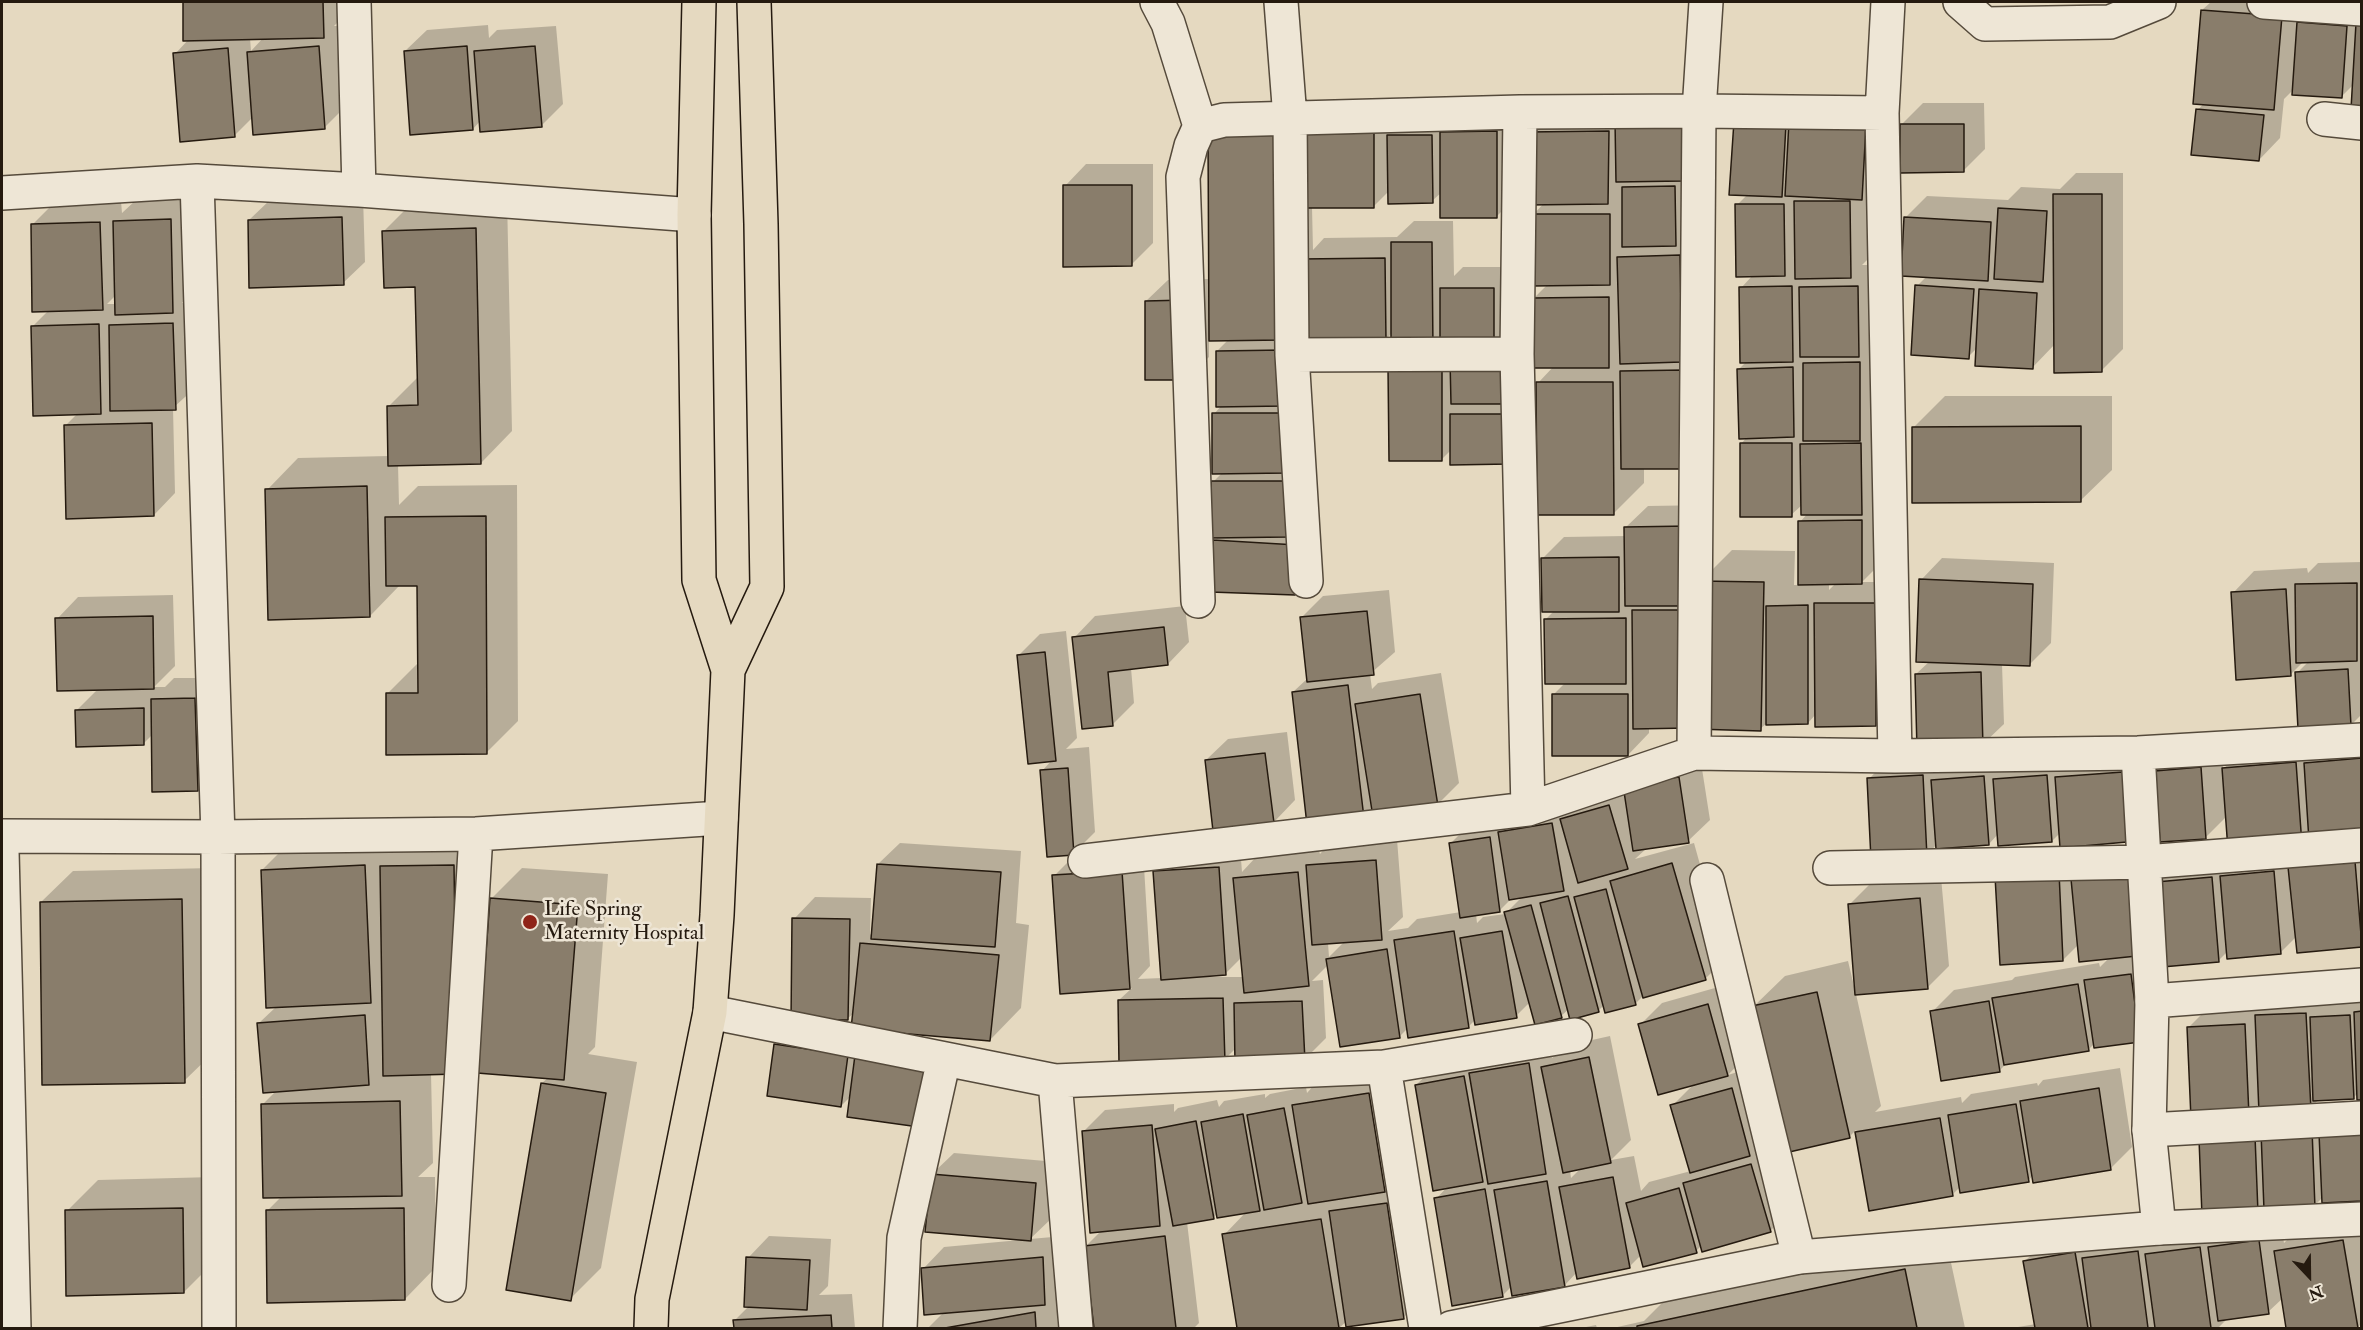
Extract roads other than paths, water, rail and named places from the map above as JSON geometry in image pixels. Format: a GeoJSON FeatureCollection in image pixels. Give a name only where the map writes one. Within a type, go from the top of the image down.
{"type":"FeatureCollection","features":[{"type":"Feature","properties":{"kind":"main road"},"geometry":{"type":"LineString","coordinates":[[651,1329],[652,1299],[710,1012],[728,670],[699,580],[694,215],[699,2]]}},
{"type":"Feature","properties":{"kind":"main road"},"geometry":{"type":"LineString","coordinates":[[728,670],[767,587],[761,224],[754,2]]}},
{"type":"Feature","properties":{"kind":"street"},"geometry":{"type":"LineString","coordinates":[[354,2],[358,190]]}},
{"type":"Feature","properties":{"kind":"street"},"geometry":{"type":"LineString","coordinates":[[1157,2],[1168,23],[1200,126],[1191,146],[1184,177],[1198,601]]}},
{"type":"Feature","properties":{"kind":"street"},"geometry":{"type":"LineString","coordinates":[[1281,2],[1290,118],[1292,355],[1306,581]]}},
{"type":"Feature","properties":{"kind":"street"},"geometry":{"type":"LineString","coordinates":[[1694,753],[1699,111],[1706,2]]}},
{"type":"Feature","properties":{"kind":"street"},"geometry":{"type":"LineString","coordinates":[[1888,2],[1881,113],[1895,756]]}},
{"type":"Feature","properties":{"kind":"street"},"geometry":{"type":"LineString","coordinates":[[1960,2],[1985,24],[2110,22],[2158,2]]}},
{"type":"Feature","properties":{"kind":"street"},"geometry":{"type":"LineString","coordinates":[[2264,2],[2361,9]]}},
{"type":"Feature","properties":{"kind":"street"},"geometry":{"type":"LineString","coordinates":[[1200,126],[1224,120],[1520,112],[1881,113]]}},
{"type":"Feature","properties":{"kind":"street"},"geometry":{"type":"LineString","coordinates":[[1520,112],[1517,354],[1527,809]]}},
{"type":"Feature","properties":{"kind":"street"},"geometry":{"type":"LineString","coordinates":[[2324,118],[2361,123]]}},
{"type":"Feature","properties":{"kind":"street"},"geometry":{"type":"LineString","coordinates":[[197,181],[218,837],[219,1329]]}},
{"type":"Feature","properties":{"kind":"street"},"geometry":{"type":"LineString","coordinates":[[2,193],[197,181],[358,190],[694,215]]}},
{"type":"Feature","properties":{"kind":"street"},"geometry":{"type":"LineString","coordinates":[[1292,355],[1517,354]]}},
{"type":"Feature","properties":{"kind":"street"},"geometry":{"type":"LineString","coordinates":[[1085,861],[1527,809],[1694,753],[1895,756],[2138,753],[2361,740]]}},
{"type":"Feature","properties":{"kind":"street"},"geometry":{"type":"LineString","coordinates":[[2138,753],[2152,1001],[2149,1130],[2159,1228]]}},
{"type":"Feature","properties":{"kind":"street"},"geometry":{"type":"LineString","coordinates":[[2,836],[218,837],[476,834],[721,818]]}},
{"type":"Feature","properties":{"kind":"street"},"geometry":{"type":"LineString","coordinates":[[449,1285],[476,834]]}},
{"type":"Feature","properties":{"kind":"street"},"geometry":{"type":"LineString","coordinates":[[1830,868],[2145,861],[2361,845]]}},
{"type":"Feature","properties":{"kind":"street"},"geometry":{"type":"LineString","coordinates":[[2,851],[14,1329]]}},
{"type":"Feature","properties":{"kind":"street"},"geometry":{"type":"LineString","coordinates":[[1707,880],[1799,1257]]}},
{"type":"Feature","properties":{"kind":"street"},"geometry":{"type":"LineString","coordinates":[[2152,1001],[2361,985]]}},
{"type":"Feature","properties":{"kind":"street"},"geometry":{"type":"LineString","coordinates":[[710,1012],[1055,1081],[1384,1067],[1575,1035]]}},
{"type":"Feature","properties":{"kind":"street"},"geometry":{"type":"LineString","coordinates":[[900,1329],[904,1238],[944,1059]]}},
{"type":"Feature","properties":{"kind":"street"},"geometry":{"type":"LineString","coordinates":[[1384,1067],[1426,1329]]}},
{"type":"Feature","properties":{"kind":"street"},"geometry":{"type":"LineString","coordinates":[[1055,1081],[1076,1329]]}},
{"type":"Feature","properties":{"kind":"street"},"geometry":{"type":"LineString","coordinates":[[2149,1130],[2361,1118]]}},
{"type":"Feature","properties":{"kind":"street"},"geometry":{"type":"LineString","coordinates":[[1451,1329],[1489,1325],[1799,1257],[2159,1228],[2361,1219]]}},
{"type":"Feature","properties":{"kind":"place","name":"Life Spring Maternity Hospital"},"geometry":{"type":"Point","coordinates":[530,922]}}]}
